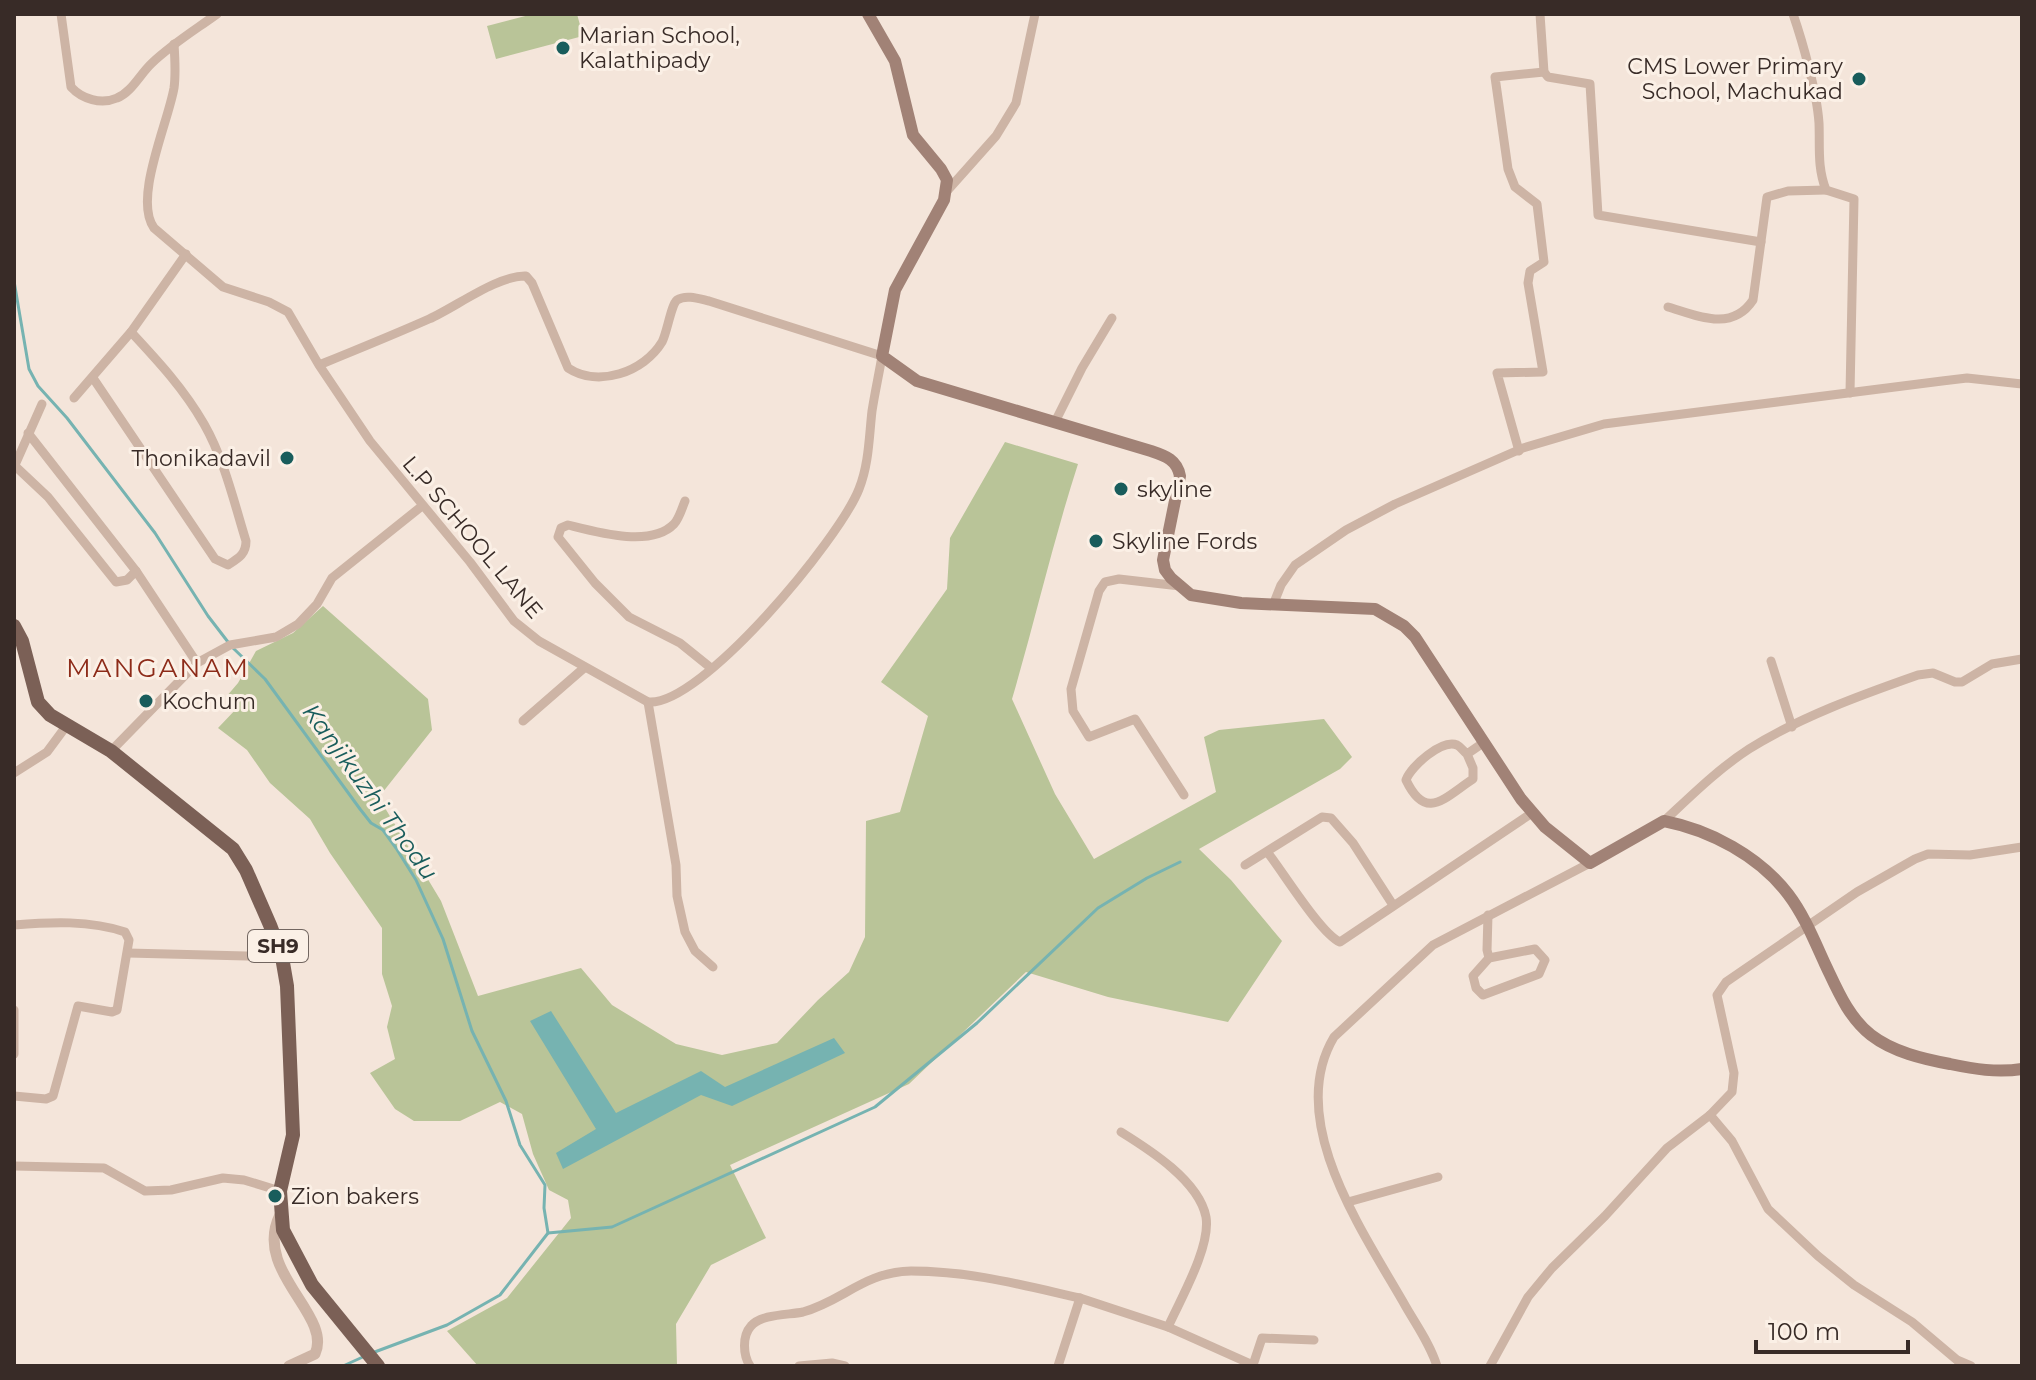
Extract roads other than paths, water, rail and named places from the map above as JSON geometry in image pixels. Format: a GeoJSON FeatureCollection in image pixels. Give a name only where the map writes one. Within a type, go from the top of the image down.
{"type":"FeatureCollection","features":[{"type":"Feature","properties":{"kind":"main road"},"geometry":{"type":"LineString","coordinates":[[868,14],[895,61],[913,135],[947,180],[947,191],[936,216],[895,290],[882,356],[917,381],[1163,455],[1178,466],[1180,476],[1163,560],[1165,570],[1191,595],[1273,605],[1375,609],[1389,616],[1415,637],[1532,813],[1559,840],[1590,863],[1664,821],[1701,831],[1742,854],[1787,892],[1807,925],[1845,1005],[1871,1035],[1896,1049],[1937,1062],[1976,1070],[2022,1069]]}},
{"type":"Feature","properties":{"kind":"main road","name":"SH9"},"geometry":{"type":"LineString","coordinates":[[14,626],[22,641],[38,702],[50,715],[111,751],[233,849],[257,894],[282,957],[287,986],[293,1135],[280,1191],[280,1215],[291,1248],[312,1285],[378,1366]]}},
{"type":"Feature","properties":{"kind":"street"},"geometry":{"type":"LineString","coordinates":[[61,14],[71,87],[79,95],[102,101],[119,98],[143,71],[174,44],[217,14]]}},
{"type":"Feature","properties":{"kind":"street"},"geometry":{"type":"LineString","coordinates":[[947,191],[996,136],[1016,103],[1035,14]]}},
{"type":"Feature","properties":{"kind":"street"},"geometry":{"type":"LineString","coordinates":[[1540,14],[1544,72],[1548,77],[1590,84],[1598,215],[1761,242]]}},
{"type":"Feature","properties":{"kind":"street"},"geometry":{"type":"LineString","coordinates":[[1793,14],[1817,109],[1818,158],[1826,190]]}},
{"type":"Feature","properties":{"kind":"street","name":"L.P SCHOOL LANE"},"geometry":{"type":"LineString","coordinates":[[174,44],[175,84],[152,171],[147,219],[223,287],[280,306],[288,312],[370,441],[470,562],[514,621],[539,641],[648,702]]}},
{"type":"Feature","properties":{"kind":"street"},"geometry":{"type":"LineString","coordinates":[[1519,451],[1497,373],[1543,372],[1528,283],[1530,271],[1544,262],[1537,204],[1515,187],[1508,169],[1495,77],[1544,72]]}},
{"type":"Feature","properties":{"kind":"street"},"geometry":{"type":"LineString","coordinates":[[1668,307],[1702,317],[1728,320],[1744,314],[1753,300],[1767,197],[1788,191],[1826,190],[1854,199],[1850,393]]}},
{"type":"Feature","properties":{"kind":"street"},"geometry":{"type":"LineString","coordinates":[[74,398],[131,332],[186,254]]}},
{"type":"Feature","properties":{"kind":"street"},"geometry":{"type":"LineString","coordinates":[[319,365],[431,318],[519,276],[526,276],[532,283],[568,368],[581,377],[604,377],[637,367],[653,354],[662,341],[674,306],[678,300],[685,298],[709,301],[882,356],[864,473],[850,509],[799,580],[711,668],[670,699],[648,702],[685,932],[695,951],[713,967]]}},
{"type":"Feature","properties":{"kind":"street"},"geometry":{"type":"LineString","coordinates":[[1055,422],[1112,318]]}},
{"type":"Feature","properties":{"kind":"street"},"geometry":{"type":"LineString","coordinates":[[93,378],[215,559],[228,565],[240,557],[246,550],[246,541],[219,455],[205,425],[174,378],[131,332]]}},
{"type":"Feature","properties":{"kind":"street"},"geometry":{"type":"LineString","coordinates":[[1273,605],[1281,585],[1295,565],[1346,530],[1395,504],[1523,448],[1604,424],[1967,378],[2022,384]]}},
{"type":"Feature","properties":{"kind":"street"},"geometry":{"type":"LineString","coordinates":[[42,404],[14,465],[48,497],[116,582],[127,580],[136,571]]}},
{"type":"Feature","properties":{"kind":"street"},"geometry":{"type":"LineString","coordinates":[[28,433],[136,571],[197,663]]}},
{"type":"Feature","properties":{"kind":"street"},"geometry":{"type":"LineString","coordinates":[[685,501],[675,524],[660,534],[635,537],[568,525],[561,528],[558,537],[595,583],[629,617],[680,643],[711,668]]}},
{"type":"Feature","properties":{"kind":"street"},"geometry":{"type":"LineString","coordinates":[[111,751],[197,663],[230,645],[261,641],[286,633],[317,604],[332,578],[422,506]]}},
{"type":"Feature","properties":{"kind":"street"},"geometry":{"type":"LineString","coordinates":[[1180,586],[1119,579],[1105,582],[1099,591],[1071,689],[1073,711],[1089,737],[1135,719],[1184,795]]}},
{"type":"Feature","properties":{"kind":"street"},"geometry":{"type":"LineString","coordinates":[[1664,821],[1703,784],[1746,751],[1792,727],[1863,695],[1918,675],[1933,673],[1962,682],[1992,664],[2022,659]]}},
{"type":"Feature","properties":{"kind":"street"},"geometry":{"type":"LineString","coordinates":[[1771,661],[1792,727]]}},
{"type":"Feature","properties":{"kind":"street"},"geometry":{"type":"LineString","coordinates":[[523,721],[584,668]]}},
{"type":"Feature","properties":{"kind":"street"},"geometry":{"type":"LineString","coordinates":[[14,773],[47,752],[67,725]]}},
{"type":"Feature","properties":{"kind":"street"},"geometry":{"type":"LineString","coordinates":[[1467,754],[1483,743]]}},
{"type":"Feature","properties":{"kind":"street"},"geometry":{"type":"LineString","coordinates":[[1446,744],[1456,745],[1467,754],[1473,768],[1473,779],[1435,804],[1423,803],[1414,797],[1406,780],[1409,770],[1416,763],[1446,744]]}},
{"type":"Feature","properties":{"kind":"street"},"geometry":{"type":"LineString","coordinates":[[1268,853],[1335,940],[1340,942],[1532,813]]}},
{"type":"Feature","properties":{"kind":"street"},"geometry":{"type":"LineString","coordinates":[[1245,865],[1322,817],[1331,818],[1353,843],[1393,905]]}},
{"type":"Feature","properties":{"kind":"street"},"geometry":{"type":"LineString","coordinates":[[1490,1366],[1528,1297],[1552,1268],[1667,1148],[1725,1101],[1735,1083],[1718,1002],[1719,989],[1764,954],[1857,892],[1928,854],[1970,855],[2022,847]]}},
{"type":"Feature","properties":{"kind":"street"},"geometry":{"type":"LineString","coordinates":[[1437,1366],[1427,1341],[1348,1202],[1324,1136],[1317,1104],[1319,1071],[1334,1037],[1433,945],[1590,863]]}},
{"type":"Feature","properties":{"kind":"street"},"geometry":{"type":"LineString","coordinates":[[1488,915],[1489,958]]}},
{"type":"Feature","properties":{"kind":"street"},"geometry":{"type":"LineString","coordinates":[[14,925],[104,926],[125,932],[129,940],[117,1010],[112,1012],[81,1006],[75,1010],[53,1096],[46,1099],[14,1096]]}},
{"type":"Feature","properties":{"kind":"street"},"geometry":{"type":"LineString","coordinates":[[1535,949],[1545,960],[1539,974],[1483,995],[1476,988],[1473,976],[1489,958],[1535,949]]}},
{"type":"Feature","properties":{"kind":"street"},"geometry":{"type":"LineString","coordinates":[[128,953],[282,957]]}},
{"type":"Feature","properties":{"kind":"street"},"geometry":{"type":"LineString","coordinates":[[14,1010],[14,1054]]}},
{"type":"Feature","properties":{"kind":"street"},"geometry":{"type":"LineString","coordinates":[[1710,1115],[1732,1141],[1768,1209],[1854,1285],[1912,1322],[1957,1360],[1971,1366]]}},
{"type":"Feature","properties":{"kind":"street"},"geometry":{"type":"LineString","coordinates":[[1121,1132],[1151,1151],[1183,1178],[1202,1204],[1206,1220],[1205,1240],[1168,1327]]}},
{"type":"Feature","properties":{"kind":"street"},"geometry":{"type":"LineString","coordinates":[[14,1166],[104,1168],[145,1191],[171,1190],[223,1178],[244,1180],[280,1191]]}},
{"type":"Feature","properties":{"kind":"street"},"geometry":{"type":"LineString","coordinates":[[1348,1202],[1438,1177]]}},
{"type":"Feature","properties":{"kind":"street"},"geometry":{"type":"LineString","coordinates":[[280,1215],[273,1237],[276,1256],[313,1324],[319,1342],[315,1354],[289,1366]]}},
{"type":"Feature","properties":{"kind":"street"},"geometry":{"type":"LineString","coordinates":[[750,1366],[745,1359],[745,1339],[750,1327],[760,1320],[807,1311],[876,1276],[907,1271],[970,1273],[1080,1298],[1168,1327],[1253,1366],[1262,1338],[1314,1340]]}},
{"type":"Feature","properties":{"kind":"street"},"geometry":{"type":"LineString","coordinates":[[1058,1366],[1080,1298]]}},
{"type":"Feature","properties":{"kind":"street"},"geometry":{"type":"LineString","coordinates":[[799,1366],[832,1363],[845,1366]]}},
{"type":"Feature","properties":{"kind":"water"},"geometry":{"type":"Polygon","coordinates":[[[551,1011],[616,1113],[701,1071],[725,1087],[834,1038],[845,1053],[732,1106],[701,1095],[563,1169],[556,1153],[596,1129],[530,1021],[551,1011]]]}},
{"type":"Feature","properties":{"kind":"waterway","name":"Kanjikuzhi Thodu"},"geometry":{"type":"LineString","coordinates":[[14,281],[29,369],[38,386],[67,418],[155,533],[228,642]]}},
{"type":"Feature","properties":{"kind":"waterway","name":"Kanjikuzhi Thodu"},"geometry":{"type":"LineString","coordinates":[[233,648],[265,679],[360,809],[371,823],[383,830],[416,880],[443,939],[472,1031],[506,1101],[520,1145],[545,1185],[544,1208],[548,1233],[500,1295],[447,1325],[372,1353]]}},
{"type":"Feature","properties":{"kind":"waterway"},"geometry":{"type":"LineString","coordinates":[[548,1233],[612,1227],[875,1107],[977,1023],[1098,908],[1180,862]]}},
{"type":"Feature","properties":{"kind":"waterway","name":"Kanjikuzhi Thodu"},"geometry":{"type":"LineString","coordinates":[[343,1366],[365,1356]]}},
{"type":"Feature","properties":{"kind":"place","name":"Marian School, Kalathipady"},"geometry":{"type":"Point","coordinates":[563,48]}},
{"type":"Feature","properties":{"kind":"place","name":"CMS Lower Primary School, Machukad"},"geometry":{"type":"Point","coordinates":[1859,79]}},
{"type":"Feature","properties":{"kind":"place","name":"Thonikadavil"},"geometry":{"type":"Point","coordinates":[287,458]}},
{"type":"Feature","properties":{"kind":"place","name":"skyline"},"geometry":{"type":"Point","coordinates":[1121,489]}},
{"type":"Feature","properties":{"kind":"place","name":"Skyline Fords"},"geometry":{"type":"Point","coordinates":[1096,541]}},
{"type":"Feature","properties":{"kind":"place","name":"Kochum"},"geometry":{"type":"Point","coordinates":[146,701]}},
{"type":"Feature","properties":{"kind":"place","name":"Zion bakers"},"geometry":{"type":"Point","coordinates":[275,1196]}},
{"type":"Feature","properties":{"kind":"district","name":"MANGANAM"},"geometry":{"type":"Point","coordinates":[158,668]}}]}
